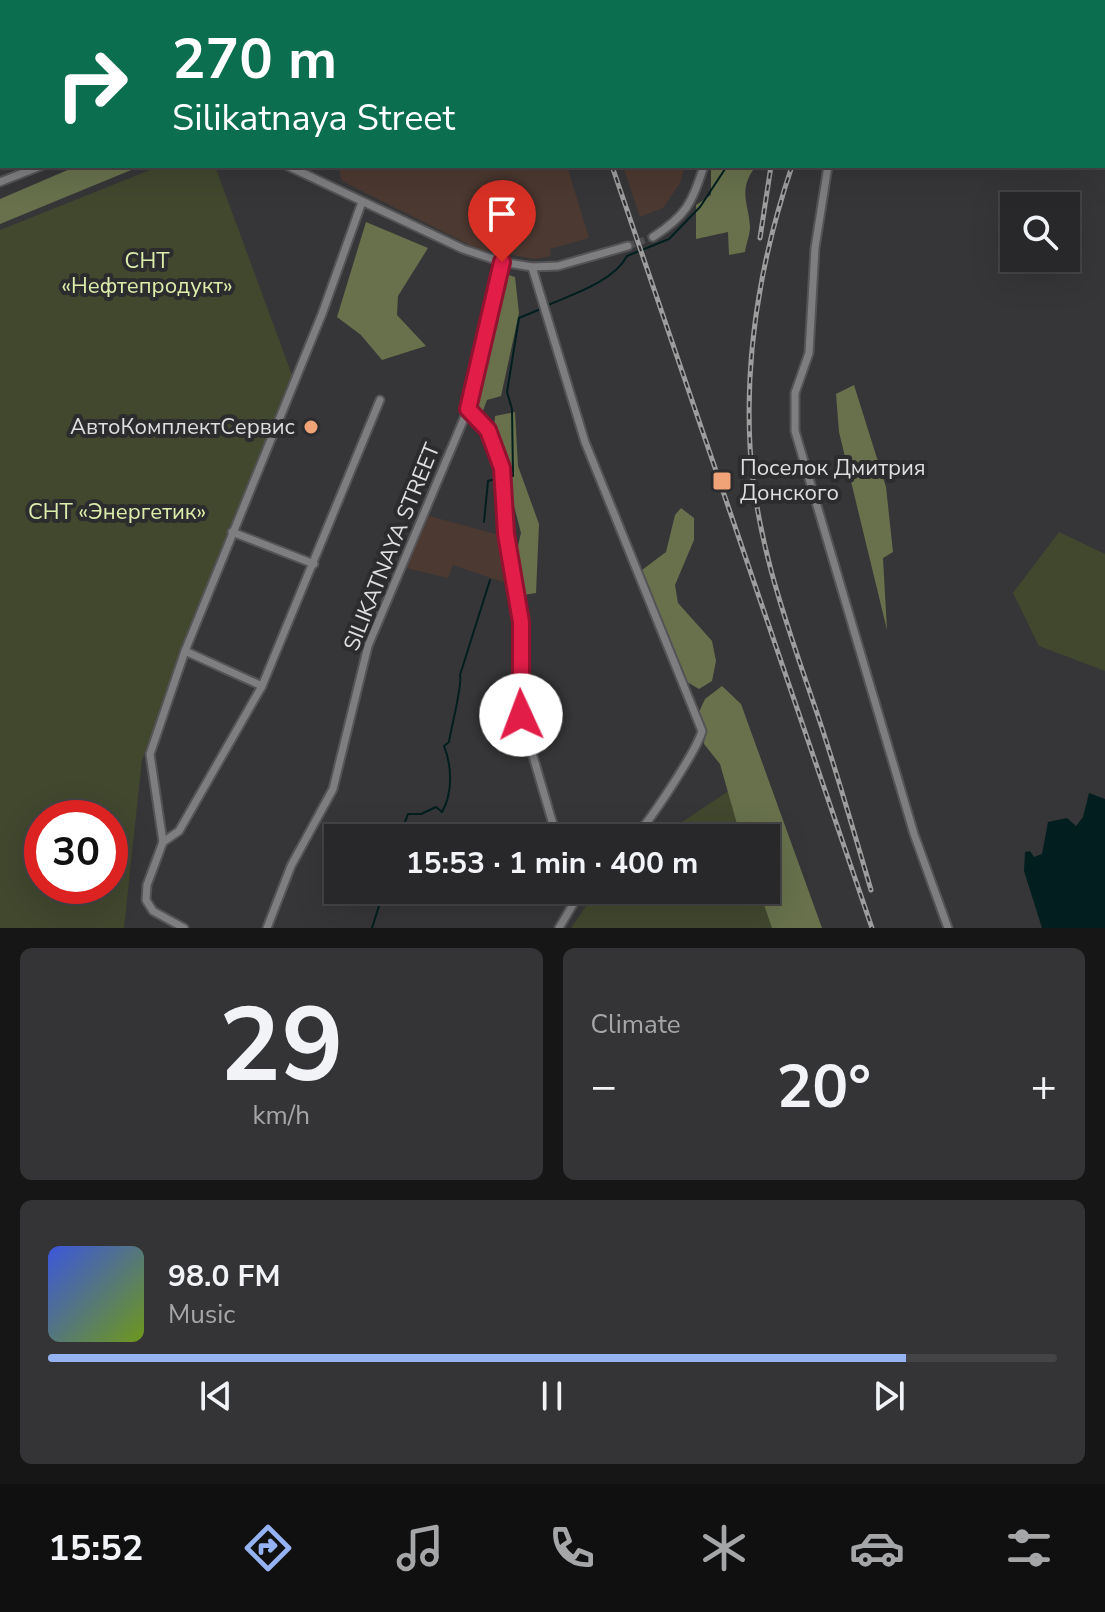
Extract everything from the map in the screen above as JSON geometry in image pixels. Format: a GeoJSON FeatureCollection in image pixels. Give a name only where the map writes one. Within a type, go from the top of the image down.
{"type":"FeatureCollection","features":[{"type":"Feature","properties":{"kind":"street"},"geometry":{"type":"LineString","coordinates":[[0,182],[36,168]]}},
{"type":"Feature","properties":{"kind":"street"},"geometry":{"type":"LineString","coordinates":[[292,168],[463,249],[502,262],[532,267],[582,261],[628,246]]}},
{"type":"Feature","properties":{"kind":"street"},"geometry":{"type":"LineString","coordinates":[[653,237],[680,220],[690,207],[703,168]]}},
{"type":"Feature","properties":{"kind":"street"},"geometry":{"type":"LineString","coordinates":[[828,168],[815,248],[809,353],[795,393],[795,431],[909,819],[948,928]]}},
{"type":"Feature","properties":{"kind":"street"},"geometry":{"type":"LineString","coordinates":[[184,928],[153,911],[146,900],[147,885],[163,842],[150,754],[185,651],[322,314],[362,202]]}},
{"type":"Feature","properties":{"kind":"street","name":"SILIKATNAYA STREET"},"geometry":{"type":"LineString","coordinates":[[267,928],[291,866],[333,789],[368,646],[468,409],[502,262]]}},
{"type":"Feature","properties":{"kind":"street"},"geometry":{"type":"LineString","coordinates":[[532,267],[585,442],[702,731],[697,749],[672,780],[647,824]]}},
{"type":"Feature","properties":{"kind":"street"},"geometry":{"type":"LineString","coordinates":[[163,842],[179,831],[262,686],[380,400]]}},
{"type":"Feature","properties":{"kind":"street"},"geometry":{"type":"LineString","coordinates":[[468,409],[488,430],[502,468],[506,534],[521,622],[521,715],[553,824]]}},
{"type":"Feature","properties":{"kind":"street"},"geometry":{"type":"LineString","coordinates":[[232,532],[314,564]]}},
{"type":"Feature","properties":{"kind":"street"},"geometry":{"type":"LineString","coordinates":[[185,651],[262,686]]}},
{"type":"Feature","properties":{"kind":"street"},"geometry":{"type":"LineString","coordinates":[[559,928],[573,904]]}},
{"type":"Feature","properties":{"kind":"shaded area"},"geometry":{"type":"Polygon","coordinates":[[[339,168],[568,168],[589,238],[550,249],[551,256],[535,259],[477,249],[342,181],[339,168]]]}},
{"type":"Feature","properties":{"kind":"shaded area"},"geometry":{"type":"Polygon","coordinates":[[[624,168],[684,168],[680,183],[663,208],[640,217],[624,168]]]}},
{"type":"Feature","properties":{"kind":"shaded area"},"geometry":{"type":"Polygon","coordinates":[[[429,516],[503,536],[510,570],[503,582],[453,565],[448,578],[406,568],[429,516]]]}},
{"type":"Feature","properties":{"kind":"green space"},"geometry":{"type":"Polygon","coordinates":[[[72,168],[136,168],[0,224],[0,199],[72,168]]]}},
{"type":"Feature","properties":{"kind":"green space","name":"СНТ «Энергетик»"},"geometry":{"type":"Polygon","coordinates":[[[155,168],[216,168],[295,383],[142,760],[128,891],[128,800],[24,800],[24,904],[127,904],[124,928],[0,928],[0,230],[155,168]]]}},
{"type":"Feature","properties":{"kind":"green space"},"geometry":{"type":"Polygon","coordinates":[[[711,168],[755,168],[745,190],[750,227],[745,252],[729,255],[728,232],[696,239],[696,205],[711,195],[711,168]]]}},
{"type":"Feature","properties":{"kind":"green space"},"geometry":{"type":"Polygon","coordinates":[[[366,222],[428,248],[398,296],[397,315],[426,346],[382,360],[361,335],[337,317],[366,222]]]}},
{"type":"Feature","properties":{"kind":"green space"},"geometry":{"type":"Polygon","coordinates":[[[503,273],[515,277],[519,313],[501,396],[487,400],[481,416],[472,405],[503,273]]]}},
{"type":"Feature","properties":{"kind":"green space"},"geometry":{"type":"Polygon","coordinates":[[[854,385],[886,487],[893,552],[883,558],[887,630],[839,432],[836,394],[854,385]]]}},
{"type":"Feature","properties":{"kind":"green space"},"geometry":{"type":"Polygon","coordinates":[[[515,412],[518,466],[539,524],[536,593],[524,595],[517,550],[521,533],[494,428],[495,416],[515,412]]]}},
{"type":"Feature","properties":{"kind":"green space"},"geometry":{"type":"Polygon","coordinates":[[[681,508],[694,518],[694,540],[675,585],[678,603],[712,641],[716,661],[712,681],[699,689],[687,682],[642,570],[666,552],[675,515],[681,508]]]}},
{"type":"Feature","properties":{"kind":"green space"},"geometry":{"type":"Polygon","coordinates":[[[1059,532],[1105,554],[1105,671],[1039,646],[1013,593],[1059,532]]]}},
{"type":"Feature","properties":{"kind":"green space"},"geometry":{"type":"Polygon","coordinates":[[[722,686],[741,704],[822,928],[772,928],[764,904],[780,904],[780,824],[737,824],[720,764],[704,744],[705,727],[699,712],[705,699],[722,686]]]}},
{"type":"Feature","properties":{"kind":"green space"},"geometry":{"type":"Polygon","coordinates":[[[754,774],[773,824],[679,824],[754,774]]]}},
{"type":"Feature","properties":{"kind":"green space"},"geometry":{"type":"Polygon","coordinates":[[[780,844],[811,928],[571,928],[587,904],[780,904],[780,844]]]}},
{"type":"Feature","properties":{"kind":"water"},"geometry":{"type":"Polygon","coordinates":[[[1089,793],[1105,799],[1105,928],[1042,928],[1024,871],[1025,852],[1030,851],[1034,857],[1042,854],[1048,822],[1067,818],[1076,826],[1083,817],[1089,793]]]}},
{"type":"Feature","properties":{"kind":"waterway"},"geometry":{"type":"LineString","coordinates":[[548,305],[603,280],[627,256],[669,239],[700,207],[726,168]]}},
{"type":"Feature","properties":{"kind":"waterway"},"geometry":{"type":"LineString","coordinates":[[505,477],[513,476],[512,409],[507,392],[519,318],[543,308]]}},
{"type":"Feature","properties":{"kind":"waterway"},"geometry":{"type":"LineString","coordinates":[[484,522],[488,481],[499,478]]}},
{"type":"Feature","properties":{"kind":"waterway"},"geometry":{"type":"LineString","coordinates":[[404,824],[408,814],[421,814],[436,807],[442,812],[446,805],[450,779],[444,746],[449,742],[460,675],[490,580]]}},
{"type":"Feature","properties":{"kind":"waterway"},"geometry":{"type":"LineString","coordinates":[[372,928],[380,904]]}},
{"type":"Feature","properties":{"kind":"tunnel"},"geometry":{"type":"LineString","coordinates":[[628,246],[653,237]]}},
{"type":"Feature","properties":{"kind":"railway"},"geometry":{"type":"LineString","coordinates":[[613,168],[872,928]]}},
{"type":"Feature","properties":{"kind":"railway"},"geometry":{"type":"LineString","coordinates":[[760,238],[771,168]]}},
{"type":"Feature","properties":{"kind":"railway"},"geometry":{"type":"LineString","coordinates":[[791,168],[764,269],[753,340],[749,411],[753,481],[775,583],[871,890]]}},
{"type":"Feature","properties":{"kind":"place","name":"АвтоКомплектСервис"},"geometry":{"type":"Point","coordinates":[311,427]}},
{"type":"Feature","properties":{"kind":"place","name":"Поселок Дмитрия Донского"},"geometry":{"type":"Point","coordinates":[722,481]}},
{"type":"Feature","properties":{"kind":"route"},"geometry":{"type":"LineString","coordinates":[[502,262],[468,409],[488,430],[502,468],[506,534],[521,622],[521,715]]}},
{"type":"Feature","properties":{"kind":"park label","name":"СНТ «Нефтепродукт»"},"geometry":{"type":"Point","coordinates":[147,274]}}]}
